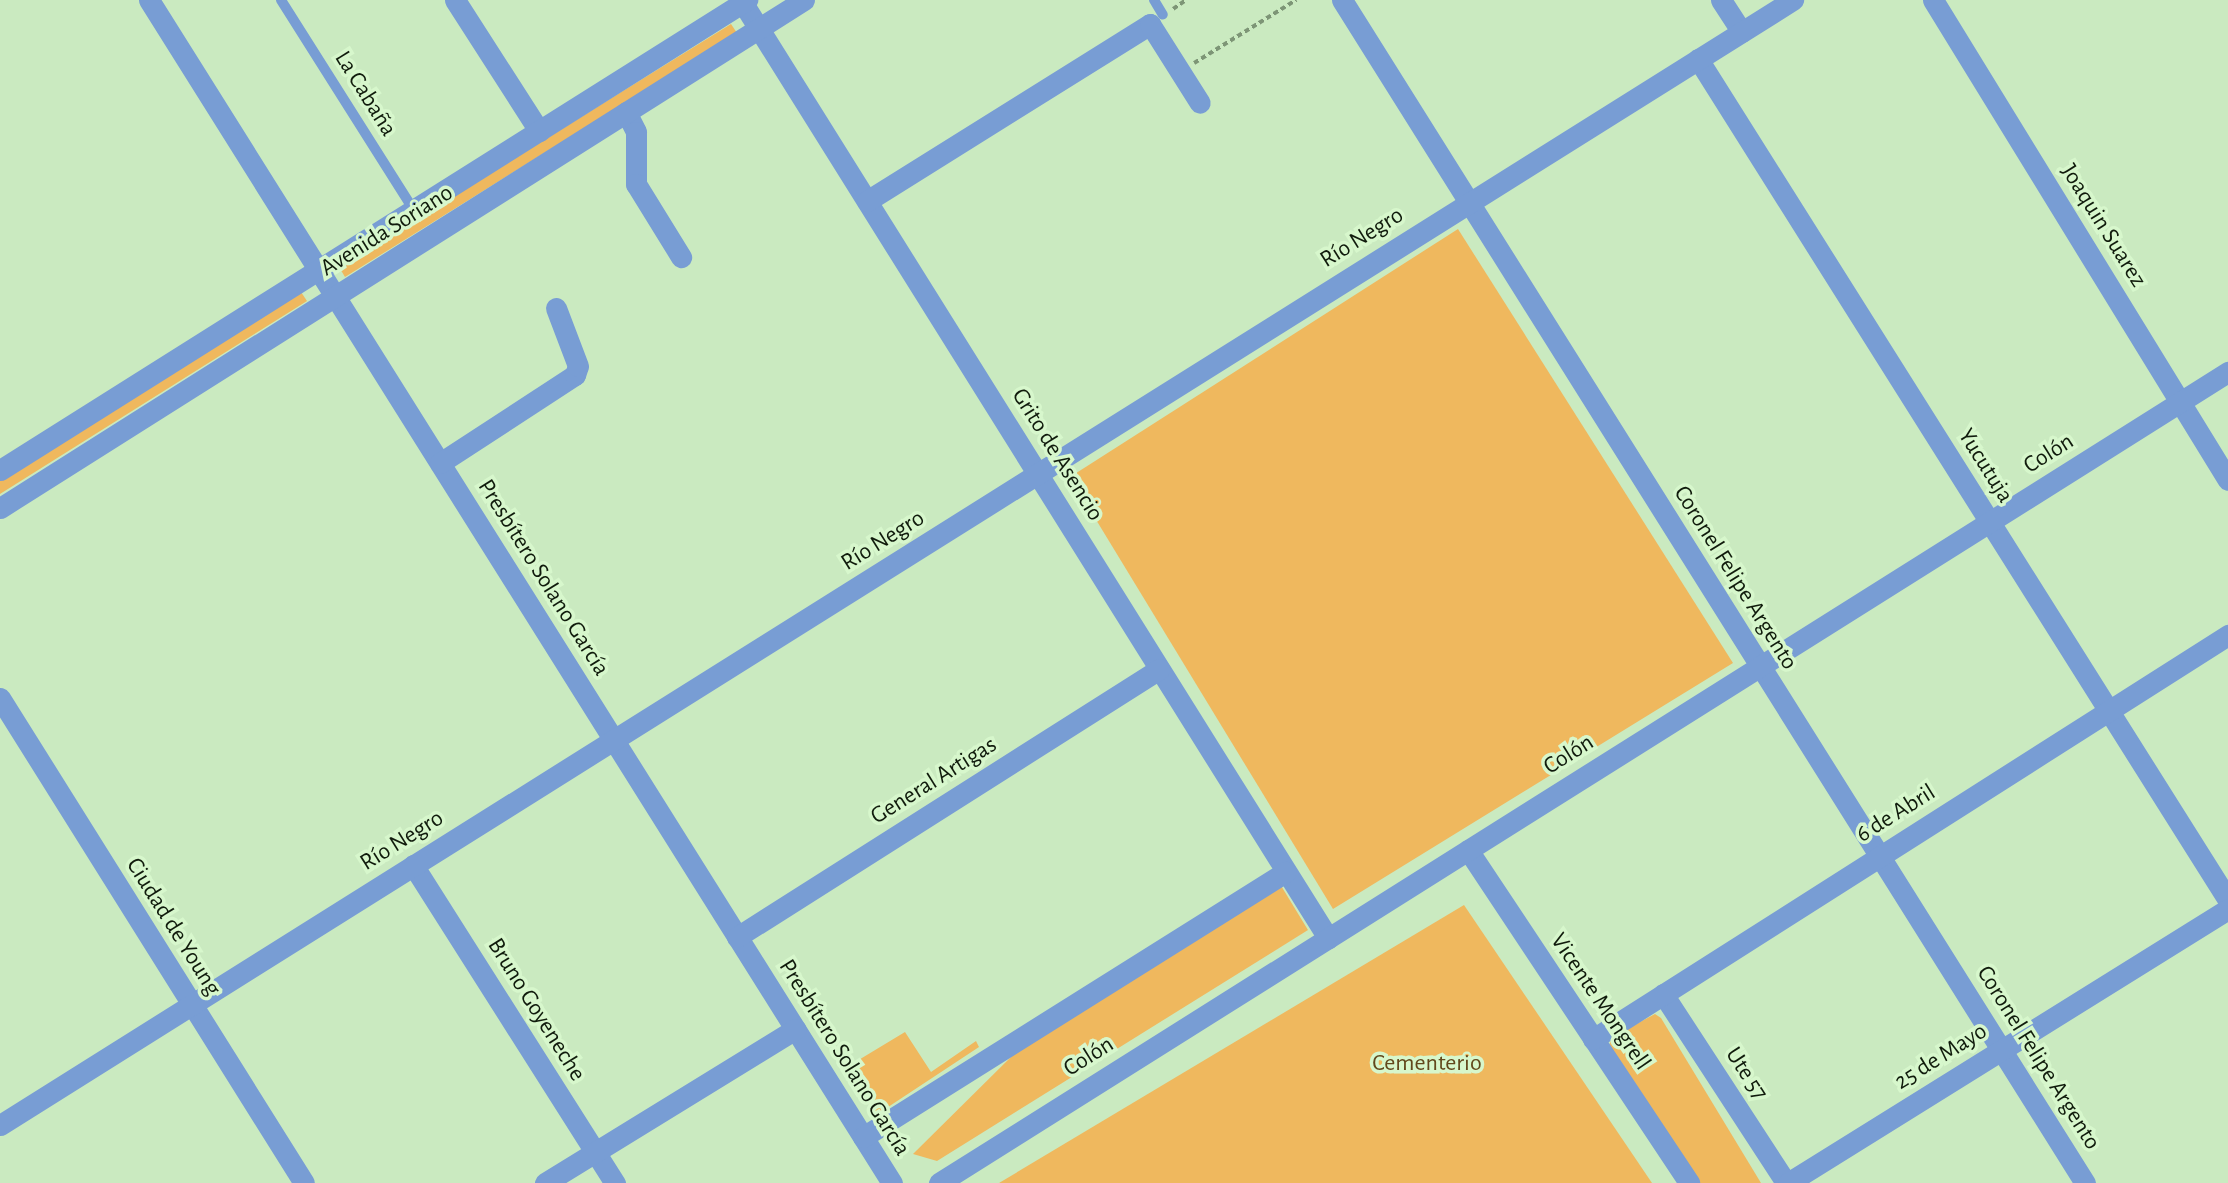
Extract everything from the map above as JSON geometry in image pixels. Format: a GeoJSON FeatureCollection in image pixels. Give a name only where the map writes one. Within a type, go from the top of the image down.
{"type":"FeatureCollection","features":[{"type":"Feature","properties":{"kind":"street","name":"Presbítero Solano García"},"geometry":{"type":"LineString","coordinates":[[149,0],[892,1183]]}},
{"type":"Feature","properties":{"kind":"street"},"geometry":{"type":"LineString","coordinates":[[455,0],[539,131]]}},
{"type":"Feature","properties":{"kind":"street","name":"Avenida Soriano"},"geometry":{"type":"LineString","coordinates":[[0,508],[804,0]]}},
{"type":"Feature","properties":{"kind":"street","name":"Coronel Felipe Argento"},"geometry":{"type":"LineString","coordinates":[[1342,0],[2085,1183]]}},
{"type":"Feature","properties":{"kind":"street"},"geometry":{"type":"LineString","coordinates":[[1721,0],[1742,32]]}},
{"type":"Feature","properties":{"kind":"street","name":"Río Negro"},"geometry":{"type":"LineString","coordinates":[[0,1125],[615,741],[1467,202],[1793,0]]}},
{"type":"Feature","properties":{"kind":"street","name":"Joaquin Suarez"},"geometry":{"type":"LineString","coordinates":[[1933,0],[2228,480]]}},
{"type":"Feature","properties":{"kind":"street","name":"Avenida Soriano"},"geometry":{"type":"LineString","coordinates":[[0,470],[743,1]]}},
{"type":"Feature","properties":{"kind":"street","name":"Grito de Asencio"},"geometry":{"type":"LineString","coordinates":[[743,1],[1328,938]]}},
{"type":"Feature","properties":{"kind":"street"},"geometry":{"type":"LineString","coordinates":[[867,201],[1150,24],[1200,103]]}},
{"type":"Feature","properties":{"kind":"street","name":"Yucutuja"},"geometry":{"type":"LineString","coordinates":[[1698,59],[2228,900]]}},
{"type":"Feature","properties":{"kind":"street"},"geometry":{"type":"LineString","coordinates":[[626,111],[636,132],[636,184],[681,257]]}},
{"type":"Feature","properties":{"kind":"street"},"geometry":{"type":"LineString","coordinates":[[440,463],[575,375],[578,366],[556,308]]}},
{"type":"Feature","properties":{"kind":"street","name":"Colón"},"geometry":{"type":"LineString","coordinates":[[939,1183],[2228,372]]}},
{"type":"Feature","properties":{"kind":"street","name":"6 de Abril"},"geometry":{"type":"LineString","coordinates":[[1593,1039],[2228,635]]}},
{"type":"Feature","properties":{"kind":"street","name":"General Artigas"},"geometry":{"type":"LineString","coordinates":[[737,937],[1159,669]]}},
{"type":"Feature","properties":{"kind":"street","name":"Ciudad de Young"},"geometry":{"type":"LineString","coordinates":[[0,698],[191,1007],[304,1183]]}},
{"type":"Feature","properties":{"kind":"street","name":"Vicente Mongrell"},"geometry":{"type":"LineString","coordinates":[[1468,850],[1689,1183]]}},
{"type":"Feature","properties":{"kind":"street","name":"Bruno Goyeneche"},"geometry":{"type":"LineString","coordinates":[[413,865],[615,1183]]}},
{"type":"Feature","properties":{"kind":"street"},"geometry":{"type":"LineString","coordinates":[[863,1137],[1286,872]]}},
{"type":"Feature","properties":{"kind":"street","name":"25 de Mayo"},"geometry":{"type":"LineString","coordinates":[[1787,1183],[2228,909]]}},
{"type":"Feature","properties":{"kind":"street","name":"Ute 57"},"geometry":{"type":"LineString","coordinates":[[1663,994],[1787,1183]]}},
{"type":"Feature","properties":{"kind":"street"},"geometry":{"type":"LineString","coordinates":[[545,1183],[795,1029]]}},
{"type":"Feature","properties":{"kind":"lane","name":"La Cabaña"},"geometry":{"type":"LineString","coordinates":[[281,0],[414,210]]}},
{"type":"Feature","properties":{"kind":"lane"},"geometry":{"type":"LineString","coordinates":[[1154,0],[1163,15]]}},
{"type":"Feature","properties":{"kind":"path"},"geometry":{"type":"LineString","coordinates":[[1180,72],[1296,0]]}},
{"type":"Feature","properties":{"kind":"green space"},"geometry":{"type":"Polygon","coordinates":[[[731,24],[737,33],[345,277],[339,267],[731,24]]]}},
{"type":"Feature","properties":{"kind":"green space"},"geometry":{"type":"Polygon","coordinates":[[[1458,229],[1733,663],[1333,909],[1070,477],[1458,229]]]}},
{"type":"Feature","properties":{"kind":"green space"},"geometry":{"type":"Polygon","coordinates":[[[301,292],[307,301],[0,494],[0,481],[301,292]]]}},
{"type":"Feature","properties":{"kind":"green space"},"geometry":{"type":"Polygon","coordinates":[[[1280,884],[1308,930],[937,1161],[913,1154],[1015,1053],[1280,884]]]}},
{"type":"Feature","properties":{"kind":"green space","name":"Cementerio"},"geometry":{"type":"Polygon","coordinates":[[[1464,905],[1652,1183],[999,1183],[1464,905]]]}},
{"type":"Feature","properties":{"kind":"green space"},"geometry":{"type":"Polygon","coordinates":[[[1655,1014],[1661,1018],[1761,1183],[1693,1183],[1609,1046],[1612,1037],[1655,1014]]]}},
{"type":"Feature","properties":{"kind":"green space"},"geometry":{"type":"Polygon","coordinates":[[[905,1032],[931,1072],[976,1041],[979,1047],[876,1115],[847,1067],[905,1032]]]}}]}
